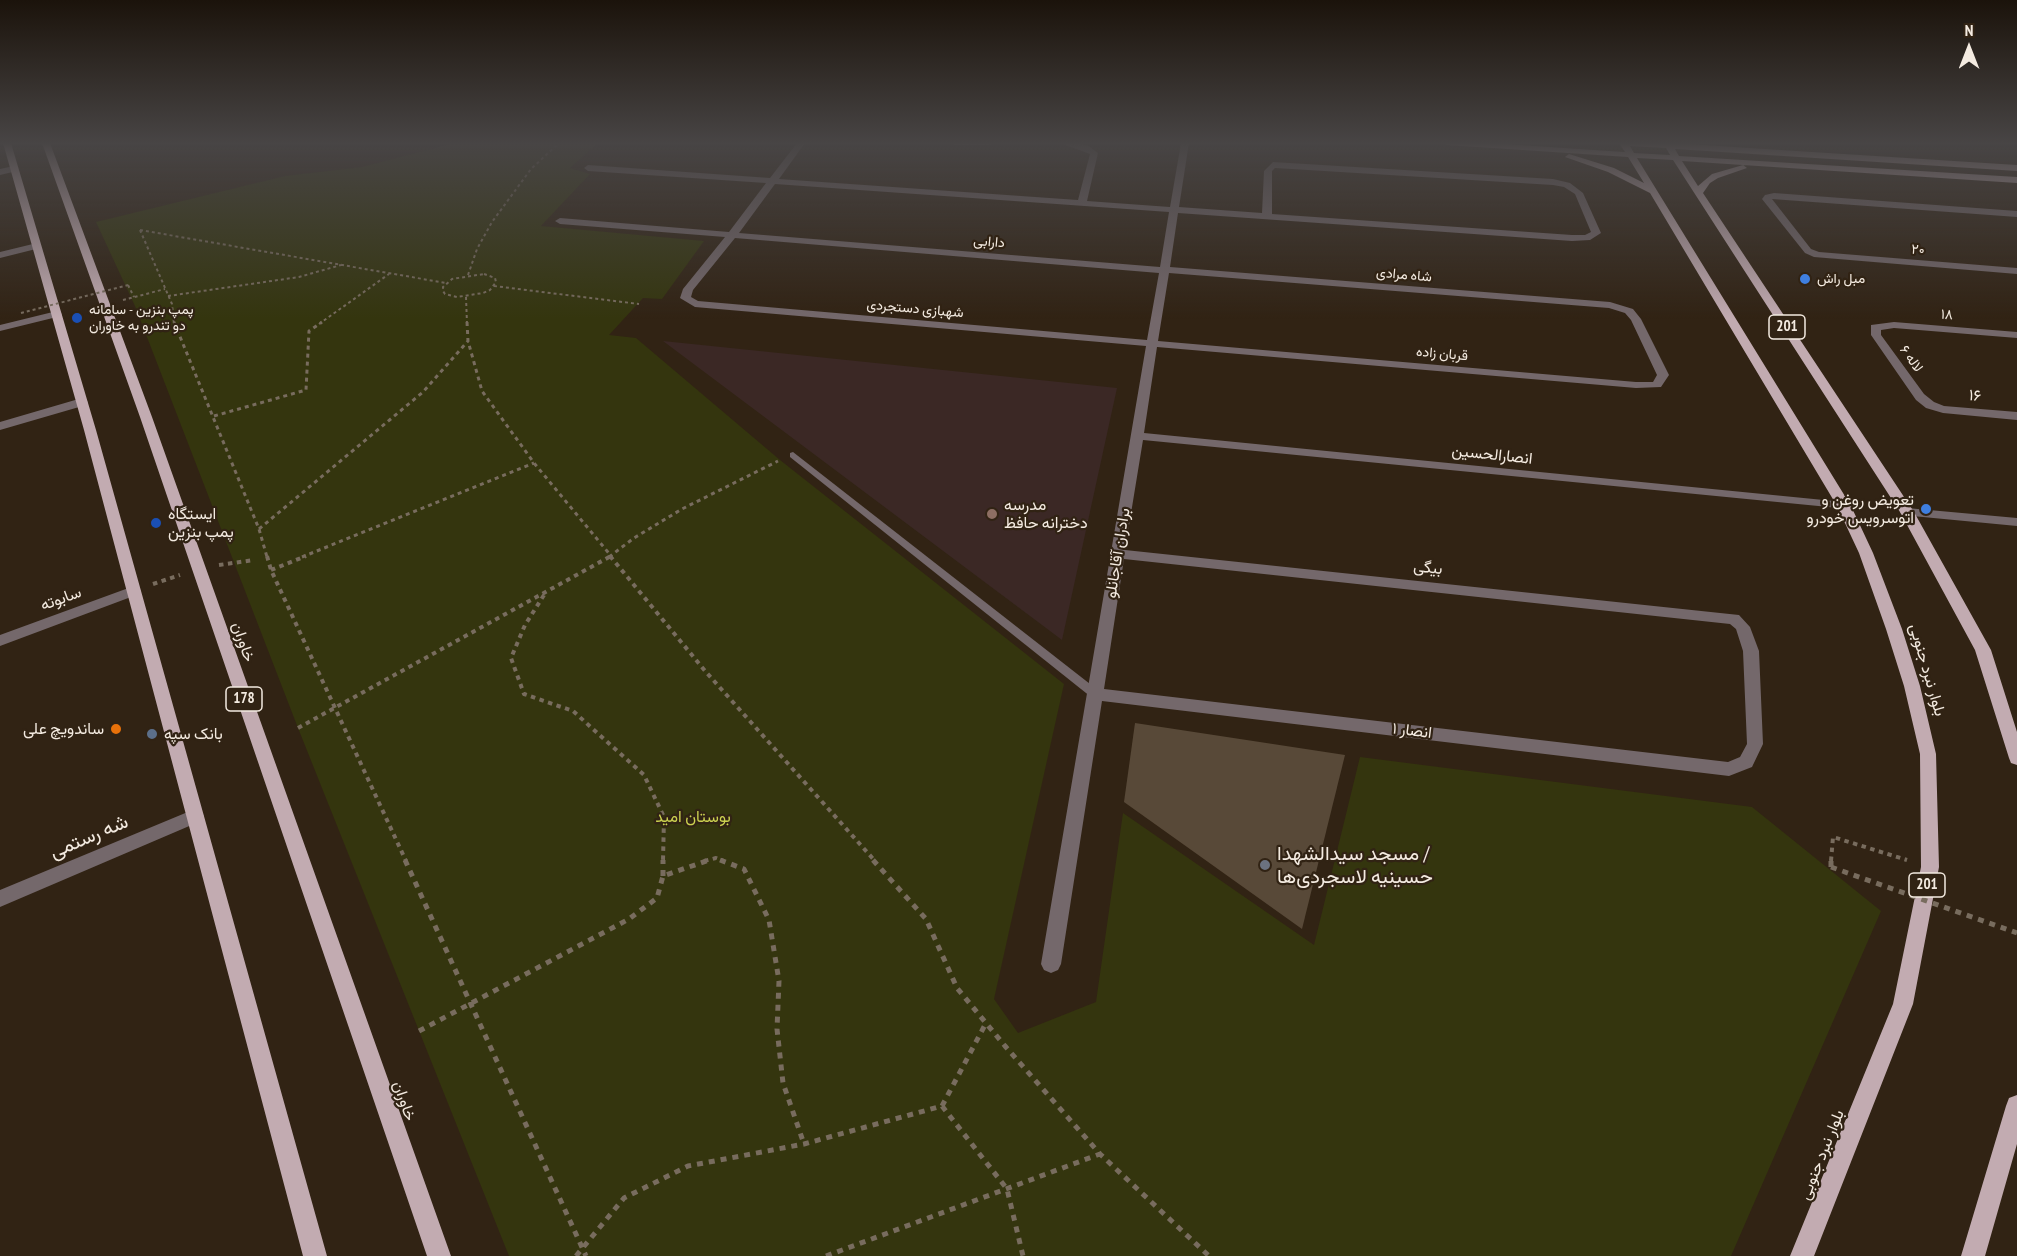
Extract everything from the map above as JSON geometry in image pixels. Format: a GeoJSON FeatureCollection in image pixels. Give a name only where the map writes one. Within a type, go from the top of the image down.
{"type":"FeatureCollection","features":[{"type":"Feature","properties":{"kind":"main road"},"geometry":{"type":"LineString","coordinates":[[19,202],[37,246],[82,402],[315,1256]]}},
{"type":"Feature","properties":{"kind":"main road","name":"خاوران"},"geometry":{"type":"LineString","coordinates":[[67,202],[439,1256]]}},
{"type":"Feature","properties":{"kind":"main road","name":"بلوار نبرد جنوبی"},"geometry":{"type":"LineString","coordinates":[[1660,202],[1844,506],[1866,553],[1912,686],[1928,754],[1930,867],[1903,1004],[1826,1203],[1802,1256]]}},
{"type":"Feature","properties":{"kind":"main road","name":"201"},"geometry":{"type":"LineString","coordinates":[[1704,202],[1907,512],[1983,650],[2017,758]]}},
{"type":"Feature","properties":{"kind":"main road"},"geometry":{"type":"LineString","coordinates":[[1973,1256],[2017,1106]]}},
{"type":"Feature","properties":{"kind":"street"},"geometry":{"type":"LineString","coordinates":[[732,235],[757,202]]}},
{"type":"Feature","properties":{"kind":"street"},"geometry":{"type":"LineString","coordinates":[[1062,202],[1587,238],[1596,233],[1583,202]]}},
{"type":"Feature","properties":{"kind":"street","name":"برادران آقاجانلو"},"geometry":{"type":"LineString","coordinates":[[1051,964],[1175,202]]}},
{"type":"Feature","properties":{"kind":"street"},"geometry":{"type":"LineString","coordinates":[[1267,202],[1267,216]]}},
{"type":"Feature","properties":{"kind":"street","name":"۲۰"},"geometry":{"type":"LineString","coordinates":[[1769,202],[1808,251],[1817,255],[2017,271]]}},
{"type":"Feature","properties":{"kind":"street","name":"۲۰"},"geometry":{"type":"LineString","coordinates":[[1836,202],[2017,214]]}},
{"type":"Feature","properties":{"kind":"street","name":"دارابی"},"geometry":{"type":"LineString","coordinates":[[560,221],[1165,270]]}},
{"type":"Feature","properties":{"kind":"street","name":"شهبازی دستجردی"},"geometry":{"type":"LineString","coordinates":[[732,235],[688,289],[685,298],[695,304],[1152,345]]}},
{"type":"Feature","properties":{"kind":"street"},"geometry":{"type":"LineString","coordinates":[[0,255],[37,246]]}},
{"type":"Feature","properties":{"kind":"street","name":"شاه مرادی"},"geometry":{"type":"LineString","coordinates":[[1165,270],[1611,305],[1629,311],[1636,319]]}},
{"type":"Feature","properties":{"kind":"street"},"geometry":{"type":"LineString","coordinates":[[0,328],[57,314]]}},
{"type":"Feature","properties":{"kind":"street","name":"قربان زاده"},"geometry":{"type":"LineString","coordinates":[[1152,345],[1657,385],[1663,375],[1636,319]]}},
{"type":"Feature","properties":{"kind":"street","name":"۱۸"},"geometry":{"type":"LineString","coordinates":[[1875,327],[1894,325],[2017,335]]}},
{"type":"Feature","properties":{"kind":"street","name":"لاله ۶"},"geometry":{"type":"LineString","coordinates":[[1875,327],[1876,335],[1920,398],[1930,405]]}},
{"type":"Feature","properties":{"kind":"street"},"geometry":{"type":"LineString","coordinates":[[0,426],[82,402]]}},
{"type":"Feature","properties":{"kind":"street","name":"۱۶"},"geometry":{"type":"LineString","coordinates":[[1930,405],[1943,409],[2017,416]]}},
{"type":"Feature","properties":{"kind":"street","name":"انصارالحسین"},"geometry":{"type":"LineString","coordinates":[[1137,436],[1844,506]]}},
{"type":"Feature","properties":{"kind":"street"},"geometry":{"type":"LineString","coordinates":[[1907,512],[2017,522]]}},
{"type":"Feature","properties":{"kind":"street","name":"بیگی"},"geometry":{"type":"LineString","coordinates":[[1118,554],[1734,619],[1743,627],[1751,651],[1755,744],[1746,762],[1729,769]]}},
{"type":"Feature","properties":{"kind":"street","name":"سابوته"},"geometry":{"type":"LineString","coordinates":[[0,641],[134,591]]}},
{"type":"Feature","properties":{"kind":"street","name":"انصار ۱"},"geometry":{"type":"LineString","coordinates":[[1095,694],[1729,769]]}},
{"type":"Feature","properties":{"kind":"street","name":"شه رستمی"},"geometry":{"type":"LineString","coordinates":[[0,899],[195,816]]}},
{"type":"Feature","properties":{"kind":"lane"},"geometry":{"type":"LineString","coordinates":[[793,455],[1095,694]]}},
{"type":"Feature","properties":{"kind":"path"},"geometry":{"type":"LineString","coordinates":[[468,274],[477,249],[492,222],[507,202]]}},
{"type":"Feature","properties":{"kind":"path"},"geometry":{"type":"LineString","coordinates":[[494,286],[496,282],[490,276],[468,274],[446,283],[140,230],[172,304],[172,318],[259,529],[271,570],[336,707],[586,1256]]}},
{"type":"Feature","properties":{"kind":"path"},"geometry":{"type":"LineString","coordinates":[[168,296],[299,277],[341,265]]}},
{"type":"Feature","properties":{"kind":"path"},"geometry":{"type":"LineString","coordinates":[[214,416],[306,390],[309,331],[389,273]]}},
{"type":"Feature","properties":{"kind":"path"},"geometry":{"type":"LineString","coordinates":[[446,283],[443,287],[445,294],[466,297],[483,293],[494,286],[639,304]]}},
{"type":"Feature","properties":{"kind":"path"},"geometry":{"type":"LineString","coordinates":[[21,313],[128,285],[134,297],[165,289]]}},
{"type":"Feature","properties":{"kind":"path"},"geometry":{"type":"LineString","coordinates":[[466,297],[468,341],[482,392],[534,463],[706,672],[927,919],[957,988],[986,1023],[1101,1154],[1209,1256]]}},
{"type":"Feature","properties":{"kind":"path"},"geometry":{"type":"LineString","coordinates":[[259,529],[423,392],[468,341]]}},
{"type":"Feature","properties":{"kind":"path"},"geometry":{"type":"LineString","coordinates":[[298,728],[611,556],[634,538],[682,509],[793,455]]}},
{"type":"Feature","properties":{"kind":"path"},"geometry":{"type":"LineString","coordinates":[[271,570],[534,463]]}},
{"type":"Feature","properties":{"kind":"path"},"geometry":{"type":"LineString","coordinates":[[134,591],[198,569],[254,560]]}},
{"type":"Feature","properties":{"kind":"path"},"geometry":{"type":"LineString","coordinates":[[418,1030],[472,1004],[629,919],[657,898],[663,876],[664,817],[644,775],[573,711],[524,694],[511,658],[525,625],[544,593]]}},
{"type":"Feature","properties":{"kind":"path"},"geometry":{"type":"LineString","coordinates":[[1930,867],[1833,837],[1831,867],[2017,933]]}},
{"type":"Feature","properties":{"kind":"path"},"geometry":{"type":"LineString","coordinates":[[663,876],[688,865],[716,858],[744,869],[769,920],[779,981],[777,1029],[783,1083],[804,1144]]}},
{"type":"Feature","properties":{"kind":"path"},"geometry":{"type":"LineString","coordinates":[[576,1256],[624,1198],[688,1166],[804,1144],[942,1106],[986,1023]]}},
{"type":"Feature","properties":{"kind":"path"},"geometry":{"type":"LineString","coordinates":[[942,1106],[1007,1189],[1023,1256]]}},
{"type":"Feature","properties":{"kind":"path"},"geometry":{"type":"LineString","coordinates":[[826,1256],[1101,1154]]}},
{"type":"Feature","properties":{"kind":"shaded area","name":"مدرسه دخترانه حافظ"},"geometry":{"type":"Polygon","coordinates":[[[663,341],[1117,388],[1062,640],[663,341]]]}},
{"type":"Feature","properties":{"kind":"green space","name":"بوستان امید"},"geometry":{"type":"Polygon","coordinates":[[[180,202],[564,202],[541,226],[704,241],[662,299],[643,298],[609,335],[636,338],[780,460],[1064,684],[994,999],[1018,1033],[1096,1002],[1123,813],[1314,945],[1360,757],[1752,807],[1881,911],[1731,1256],[509,1256],[298,728],[135,306],[96,222],[180,202]]]}},
{"type":"Feature","properties":{"kind":"building","name":"مسجد سیدالشهدا / حسینیه لاسجردی‌ها"},"geometry":{"type":"Polygon","coordinates":[[[1135,723],[1345,755],[1302,929],[1124,802],[1135,723]]]}},
{"type":"Feature","properties":{"kind":"place","name":"مبل راش"},"geometry":{"type":"Point","coordinates":[1805,279]}},
{"type":"Feature","properties":{"kind":"place","name":"پمپ بنزین - سامانه دو تندرو به خاوران"},"geometry":{"type":"Point","coordinates":[77,318]}},
{"type":"Feature","properties":{"kind":"place","name":"تعویض روغن و اتوسرویس خودرو"},"geometry":{"type":"Point","coordinates":[1926,509]}},
{"type":"Feature","properties":{"kind":"place","name":"مدرسه دخترانه حافظ"},"geometry":{"type":"Point","coordinates":[992,514]}},
{"type":"Feature","properties":{"kind":"place","name":"ایستگاه پمپ بنزین"},"geometry":{"type":"Point","coordinates":[156,523]}},
{"type":"Feature","properties":{"kind":"place","name":"ساندویچ علی"},"geometry":{"type":"Point","coordinates":[116,729]}},
{"type":"Feature","properties":{"kind":"place","name":"بانک سپه"},"geometry":{"type":"Point","coordinates":[152,734]}},
{"type":"Feature","properties":{"kind":"place","name":"مسجد سیدالشهدا / حسینیه لاسجردی‌ها"},"geometry":{"type":"Point","coordinates":[1265,865]}}]}
